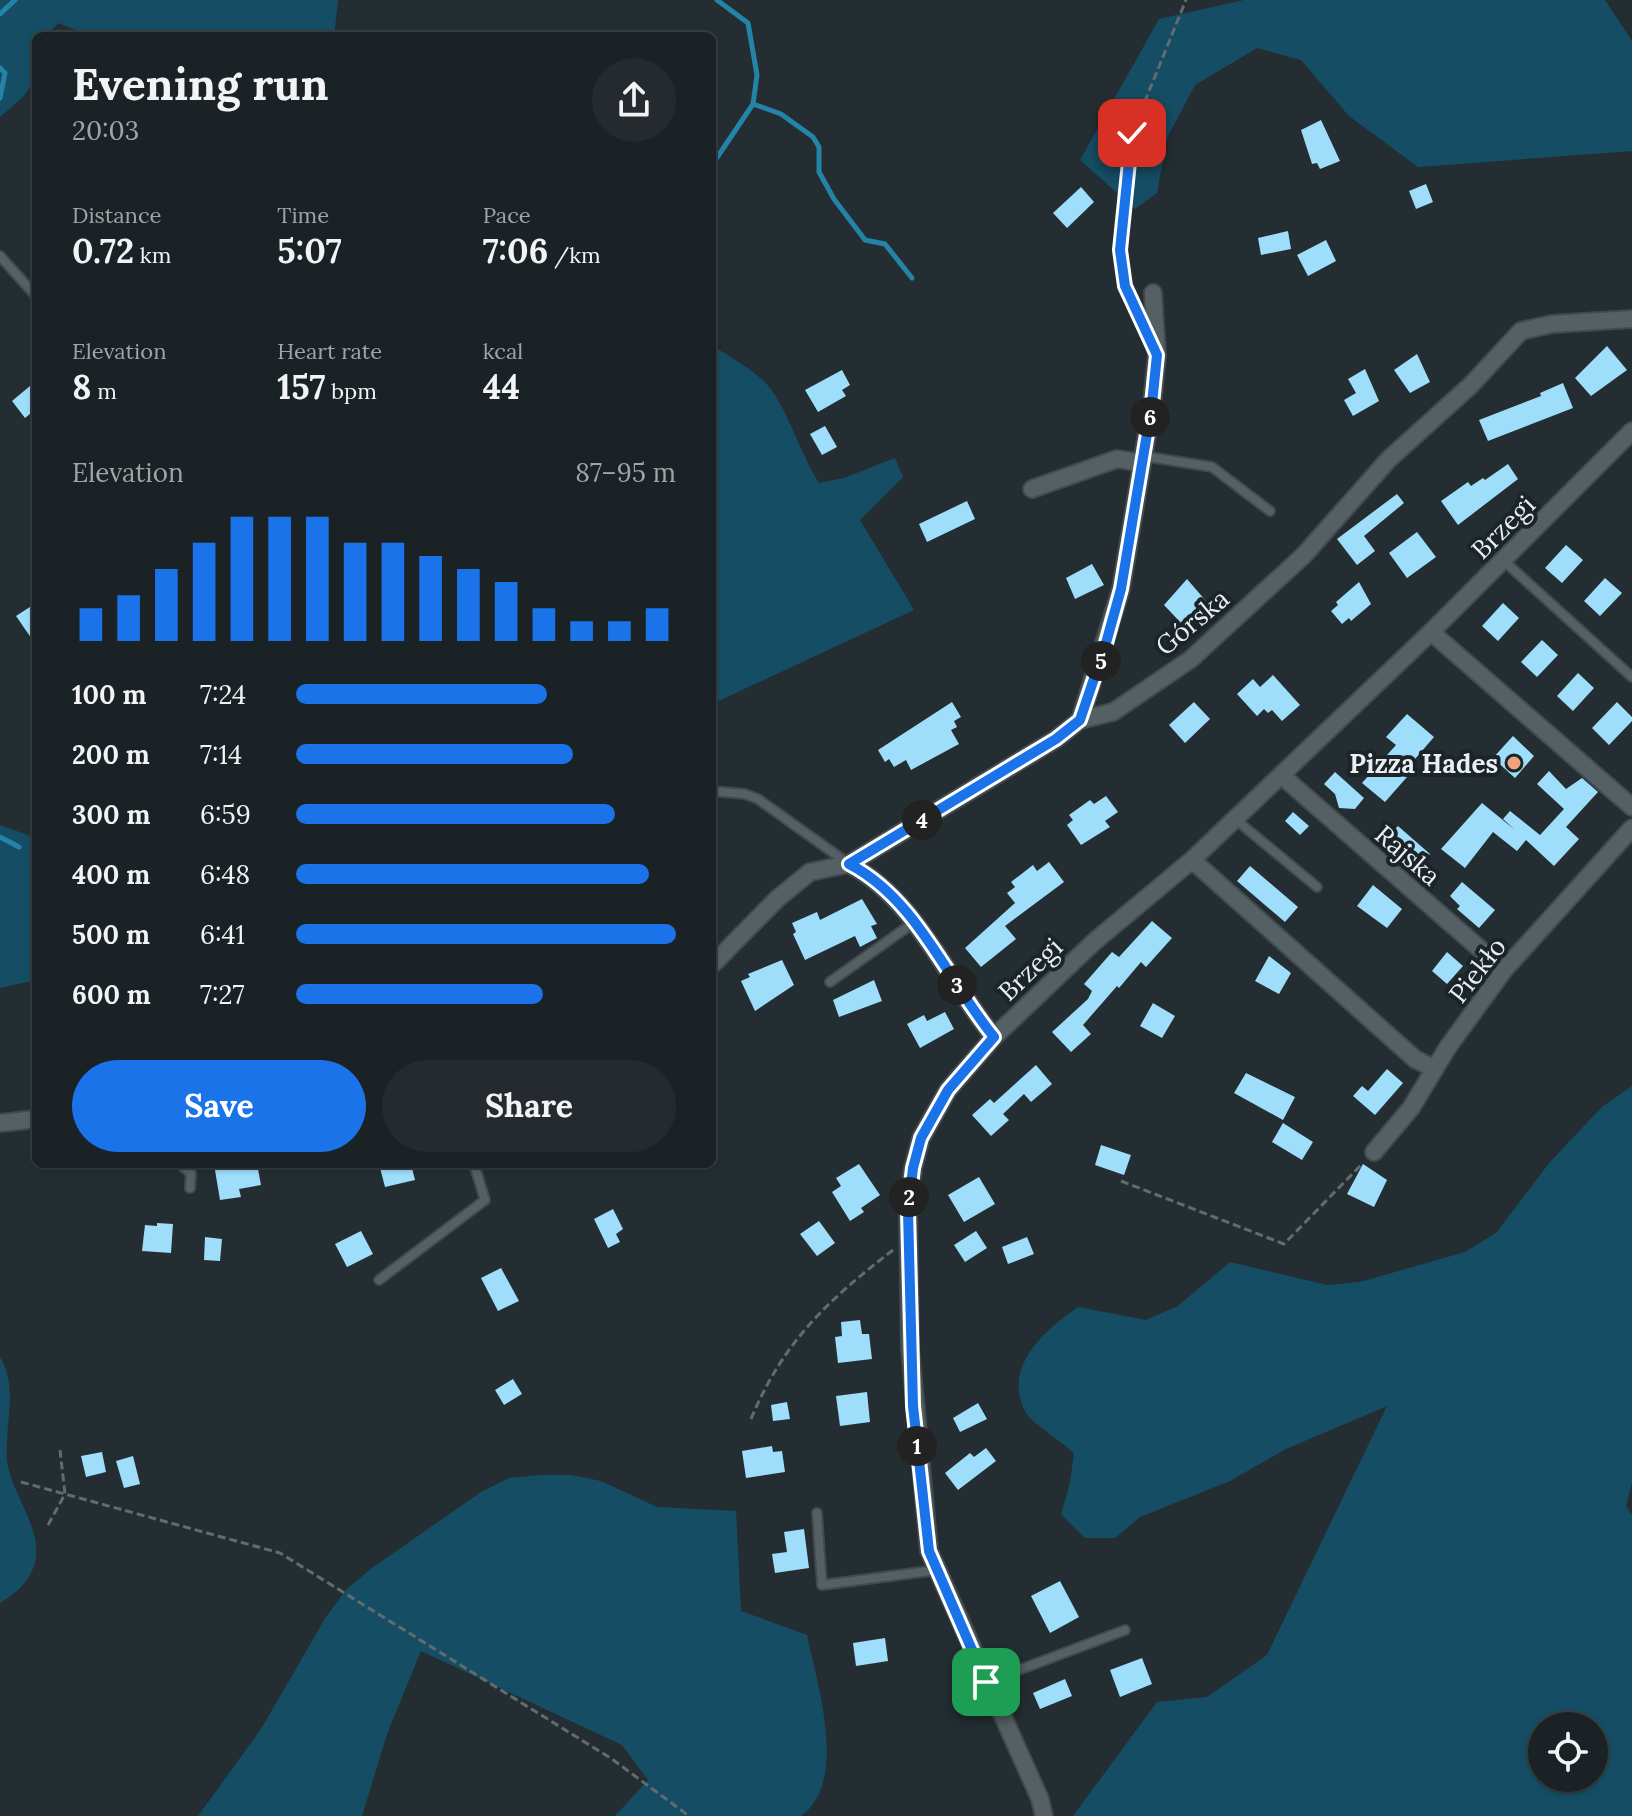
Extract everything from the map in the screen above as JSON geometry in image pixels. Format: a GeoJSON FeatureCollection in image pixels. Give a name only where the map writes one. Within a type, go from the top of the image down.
{"type":"FeatureCollection","features":[{"type":"Feature","properties":{"kind":"street"},"geometry":{"type":"LineString","coordinates":[[1080,720],[1121,589],[1157,355],[1153,293]]}},
{"type":"Feature","properties":{"kind":"street","name":"Górska"},"geometry":{"type":"LineString","coordinates":[[716,961],[796,881],[810,872],[849,864],[1056,739],[1080,720],[1113,712],[1191,659],[1304,555],[1389,459],[1471,385],[1521,331],[1552,324],[1632,319]]}},
{"type":"Feature","properties":{"kind":"street","name":"Brzegi"},"geometry":{"type":"LineString","coordinates":[[1044,1816],[1040,1799],[929,1551],[913,1406],[908,1237],[913,1168],[921,1138],[948,1090],[994,1037],[1095,941],[1192,860],[1431,632],[1632,431]]}},
{"type":"Feature","properties":{"kind":"street"},"geometry":{"type":"LineString","coordinates":[[1032,489],[1117,459],[1143,460]]}},
{"type":"Feature","properties":{"kind":"street"},"geometry":{"type":"LineString","coordinates":[[1431,632],[1632,807]]}},
{"type":"Feature","properties":{"kind":"street","name":"Rajska"},"geometry":{"type":"LineString","coordinates":[[1281,775],[1504,970]]}},
{"type":"Feature","properties":{"kind":"street","name":"Piekło"},"geometry":{"type":"LineString","coordinates":[[1374,1152],[1411,1108],[1504,970],[1632,828]]}},
{"type":"Feature","properties":{"kind":"street"},"geometry":{"type":"LineString","coordinates":[[1192,860],[1415,1059],[1435,1069]]}},
{"type":"Feature","properties":{"kind":"street"},"geometry":{"type":"LineString","coordinates":[[849,864],[866,873],[937,951],[960,991],[994,1037]]}},
{"type":"Feature","properties":{"kind":"street"},"geometry":{"type":"LineString","coordinates":[[0,1123],[32,1119]]}},
{"type":"Feature","properties":{"kind":"lane"},"geometry":{"type":"LineString","coordinates":[[0,256],[32,292]]}},
{"type":"Feature","properties":{"kind":"lane"},"geometry":{"type":"LineString","coordinates":[[1143,460],[1212,467],[1270,511]]}},
{"type":"Feature","properties":{"kind":"lane"},"geometry":{"type":"LineString","coordinates":[[1503,560],[1632,677]]}},
{"type":"Feature","properties":{"kind":"lane"},"geometry":{"type":"LineString","coordinates":[[716,791],[745,794],[758,799],[849,864]]}},
{"type":"Feature","properties":{"kind":"lane"},"geometry":{"type":"LineString","coordinates":[[1235,819],[1317,887]]}},
{"type":"Feature","properties":{"kind":"lane"},"geometry":{"type":"LineString","coordinates":[[830,982],[913,923]]}},
{"type":"Feature","properties":{"kind":"lane"},"geometry":{"type":"LineString","coordinates":[[184,1168],[191,1173],[190,1188]]}},
{"type":"Feature","properties":{"kind":"lane"},"geometry":{"type":"LineString","coordinates":[[379,1280],[485,1200],[475,1168]]}},
{"type":"Feature","properties":{"kind":"lane"},"geometry":{"type":"LineString","coordinates":[[817,1513],[822,1585],[937,1570]]}},
{"type":"Feature","properties":{"kind":"lane"},"geometry":{"type":"LineString","coordinates":[[986,1682],[1125,1630]]}},
{"type":"Feature","properties":{"kind":"path"},"geometry":{"type":"LineString","coordinates":[[1138,314],[1125,286],[1120,250],[1132,133],[1186,0]]}},
{"type":"Feature","properties":{"kind":"path"},"geometry":{"type":"LineString","coordinates":[[1121,1181],[1284,1244],[1374,1152]]}},
{"type":"Feature","properties":{"kind":"path"},"geometry":{"type":"LineString","coordinates":[[751,1419],[769,1376],[801,1331],[846,1286],[908,1237]]}},
{"type":"Feature","properties":{"kind":"path"},"geometry":{"type":"LineString","coordinates":[[48,1525],[65,1494],[60,1450]]}},
{"type":"Feature","properties":{"kind":"path"},"geometry":{"type":"LineString","coordinates":[[21,1482],[280,1553],[612,1759],[689,1816]]}},
{"type":"Feature","properties":{"kind":"shaded area"},"geometry":{"type":"Polygon","coordinates":[[[0,0],[338,0],[334,32],[81,32],[58,23],[50,32],[32,32],[32,83],[22,98],[0,117],[0,0]]]}},
{"type":"Feature","properties":{"kind":"shaded area"},"geometry":{"type":"Polygon","coordinates":[[[1244,0],[1605,0],[1632,41],[1632,151],[1418,167],[1349,116],[1301,60],[1257,48],[1195,85],[1167,138],[1157,193],[1135,209],[1080,160],[1159,19],[1244,0]]]}},
{"type":"Feature","properties":{"kind":"shaded area"},"geometry":{"type":"Polygon","coordinates":[[[716,348],[770,388],[819,483],[844,478],[895,458],[903,477],[860,520],[914,610],[716,702],[716,348]]]}},
{"type":"Feature","properties":{"kind":"shaded area"},"geometry":{"type":"Polygon","coordinates":[[[0,825],[32,837],[32,981],[0,988],[0,825]]]}},
{"type":"Feature","properties":{"kind":"shaded area"},"geometry":{"type":"Polygon","coordinates":[[[1632,1086],[1632,1483],[1626,1506],[1632,1515],[1632,1816],[1073,1816],[1157,1702],[1207,1697],[1267,1655],[1387,1406],[1286,1449],[1230,1481],[1140,1517],[1115,1538],[1085,1538],[1061,1514],[1074,1453],[1029,1417],[1020,1396],[1019,1380],[1030,1351],[1052,1327],[1078,1307],[1146,1320],[1178,1306],[1230,1262],[1327,1285],[1360,1282],[1465,1252],[1496,1233],[1550,1162],[1602,1107],[1632,1086]]]}},
{"type":"Feature","properties":{"kind":"shaded area"},"geometry":{"type":"Polygon","coordinates":[[[0,1357],[6,1369],[10,1394],[7,1461],[31,1524],[36,1549],[33,1569],[26,1581],[0,1603],[0,1357]]]}},
{"type":"Feature","properties":{"kind":"shaded area"},"geometry":{"type":"Polygon","coordinates":[[[571,1475],[601,1481],[657,1507],[736,1511],[741,1611],[807,1635],[817,1679],[827,1756],[824,1780],[815,1800],[801,1816],[615,1816],[648,1780],[622,1745],[421,1651],[387,1734],[362,1816],[198,1816],[261,1729],[326,1617],[346,1590],[372,1568],[481,1492],[509,1478],[571,1475]]]}},
{"type":"Feature","properties":{"kind":"building"},"geometry":{"type":"Polygon","coordinates":[[[1321,120],[1340,161],[1320,169],[1317,163],[1312,164],[1301,130],[1321,120]]]}},
{"type":"Feature","properties":{"kind":"building"},"geometry":{"type":"Polygon","coordinates":[[[1426,184],[1433,202],[1416,209],[1409,191],[1426,184]]]}},
{"type":"Feature","properties":{"kind":"building"},"geometry":{"type":"Polygon","coordinates":[[[1081,187],[1094,202],[1067,228],[1053,213],[1081,187]]]}},
{"type":"Feature","properties":{"kind":"building"},"geometry":{"type":"Polygon","coordinates":[[[1288,231],[1291,249],[1261,255],[1258,238],[1288,231]]]}},
{"type":"Feature","properties":{"kind":"building"},"geometry":{"type":"Polygon","coordinates":[[[1326,240],[1336,261],[1308,276],[1297,255],[1326,240]]]}},
{"type":"Feature","properties":{"kind":"building"},"geometry":{"type":"Polygon","coordinates":[[[1607,346],[1627,370],[1591,396],[1575,378],[1607,346]]]}},
{"type":"Feature","properties":{"kind":"building"},"geometry":{"type":"Polygon","coordinates":[[[1417,354],[1430,382],[1410,393],[1394,370],[1417,354]]]}},
{"type":"Feature","properties":{"kind":"building"},"geometry":{"type":"Polygon","coordinates":[[[1365,369],[1379,401],[1353,416],[1344,400],[1356,393],[1348,379],[1365,369]]]}},
{"type":"Feature","properties":{"kind":"building"},"geometry":{"type":"Polygon","coordinates":[[[842,370],[850,385],[842,390],[846,396],[818,412],[805,390],[842,370]]]}},
{"type":"Feature","properties":{"kind":"building"},"geometry":{"type":"Polygon","coordinates":[[[1563,383],[1573,408],[1488,441],[1479,420],[1541,396],[1540,393],[1563,383]]]}},
{"type":"Feature","properties":{"kind":"building"},"geometry":{"type":"Polygon","coordinates":[[[32,384],[32,412],[25,418],[12,401],[32,384]]]}},
{"type":"Feature","properties":{"kind":"building"},"geometry":{"type":"Polygon","coordinates":[[[825,426],[837,447],[822,455],[810,434],[825,426]]]}},
{"type":"Feature","properties":{"kind":"building"},"geometry":{"type":"Polygon","coordinates":[[[1508,464],[1518,479],[1458,525],[1441,501],[1468,482],[1471,486],[1483,478],[1485,480],[1508,464]]]}},
{"type":"Feature","properties":{"kind":"building"},"geometry":{"type":"Polygon","coordinates":[[[1397,494],[1404,503],[1364,536],[1375,551],[1357,565],[1337,539],[1397,494]]]}},
{"type":"Feature","properties":{"kind":"building"},"geometry":{"type":"Polygon","coordinates":[[[967,501],[975,519],[927,542],[919,524],[967,501]]]}},
{"type":"Feature","properties":{"kind":"building"},"geometry":{"type":"Polygon","coordinates":[[[1417,532],[1436,557],[1407,578],[1389,553],[1417,532]]]}},
{"type":"Feature","properties":{"kind":"building"},"geometry":{"type":"Polygon","coordinates":[[[1566,545],[1583,560],[1562,583],[1545,568],[1566,545]]]}},
{"type":"Feature","properties":{"kind":"building"},"geometry":{"type":"Polygon","coordinates":[[[1092,564],[1104,585],[1075,599],[1066,578],[1092,564]]]}},
{"type":"Feature","properties":{"kind":"building"},"geometry":{"type":"Polygon","coordinates":[[[1605,578],[1622,593],[1600,616],[1584,601],[1605,578]]]}},
{"type":"Feature","properties":{"kind":"building"},"geometry":{"type":"Polygon","coordinates":[[[1187,579],[1206,601],[1181,623],[1164,605],[1187,579]]]}},
{"type":"Feature","properties":{"kind":"building"},"geometry":{"type":"Polygon","coordinates":[[[1359,582],[1371,604],[1351,621],[1349,618],[1342,624],[1331,611],[1338,605],[1336,602],[1359,582]]]}},
{"type":"Feature","properties":{"kind":"building"},"geometry":{"type":"Polygon","coordinates":[[[1503,603],[1519,618],[1498,641],[1482,626],[1503,603]]]}},
{"type":"Feature","properties":{"kind":"building"},"geometry":{"type":"Polygon","coordinates":[[[32,606],[32,639],[16,616],[32,606]]]}},
{"type":"Feature","properties":{"kind":"building"},"geometry":{"type":"Polygon","coordinates":[[[1542,640],[1558,655],[1537,677],[1521,662],[1542,640]]]}},
{"type":"Feature","properties":{"kind":"building"},"geometry":{"type":"Polygon","coordinates":[[[1578,673],[1594,688],[1573,711],[1557,696],[1578,673]]]}},
{"type":"Feature","properties":{"kind":"building"},"geometry":{"type":"Polygon","coordinates":[[[1273,675],[1300,705],[1282,721],[1272,710],[1268,713],[1264,709],[1257,716],[1237,694],[1253,679],[1260,687],[1273,675]]]}},
{"type":"Feature","properties":{"kind":"building"},"geometry":{"type":"Polygon","coordinates":[[[952,702],[961,717],[954,721],[957,727],[951,730],[959,744],[911,770],[906,760],[894,767],[889,759],[885,762],[878,750],[952,702]]]}},
{"type":"Feature","properties":{"kind":"building"},"geometry":{"type":"Polygon","coordinates":[[[1194,702],[1210,719],[1185,743],[1169,725],[1194,702]]]}},
{"type":"Feature","properties":{"kind":"building"},"geometry":{"type":"Polygon","coordinates":[[[1617,702],[1632,717],[1632,721],[1609,745],[1592,728],[1617,702]]]}},
{"type":"Feature","properties":{"kind":"building"},"geometry":{"type":"Polygon","coordinates":[[[1407,714],[1434,737],[1403,773],[1407,777],[1385,802],[1362,783],[1396,745],[1386,737],[1407,714]]]}},
{"type":"Feature","properties":{"kind":"building"},"geometry":{"type":"Polygon","coordinates":[[[1513,736],[1534,756],[1515,778],[1493,758],[1513,736]]]}},
{"type":"Feature","properties":{"kind":"building"},"geometry":{"type":"Polygon","coordinates":[[[1549,771],[1566,789],[1582,778],[1598,792],[1566,827],[1579,839],[1554,866],[1526,840],[1517,851],[1493,832],[1465,868],[1441,849],[1482,803],[1515,830],[1503,819],[1510,811],[1540,835],[1564,809],[1537,784],[1549,771]]]}},
{"type":"Feature","properties":{"kind":"building"},"geometry":{"type":"Polygon","coordinates":[[[1335,772],[1364,798],[1355,809],[1339,808],[1335,794],[1324,784],[1335,772]]]}},
{"type":"Feature","properties":{"kind":"building"},"geometry":{"type":"Polygon","coordinates":[[[1106,796],[1118,812],[1105,821],[1110,827],[1081,845],[1067,825],[1073,820],[1069,815],[1090,800],[1094,804],[1106,796]]]}},
{"type":"Feature","properties":{"kind":"building"},"geometry":{"type":"Polygon","coordinates":[[[1293,812],[1309,826],[1300,835],[1285,821],[1293,812]]]}},
{"type":"Feature","properties":{"kind":"building"},"geometry":{"type":"Polygon","coordinates":[[[1398,826],[1430,854],[1415,872],[1393,853],[1396,849],[1385,840],[1398,826]]]}},
{"type":"Feature","properties":{"kind":"building"},"geometry":{"type":"Polygon","coordinates":[[[1049,862],[1064,882],[1005,926],[1016,939],[981,967],[965,948],[1015,903],[1007,893],[1015,887],[1011,882],[1033,865],[1037,871],[1049,862]]]}},
{"type":"Feature","properties":{"kind":"building"},"geometry":{"type":"Polygon","coordinates":[[[1250,866],[1298,907],[1285,922],[1237,881],[1250,866]]]}},
{"type":"Feature","properties":{"kind":"building"},"geometry":{"type":"Polygon","coordinates":[[[1462,882],[1495,910],[1479,928],[1457,909],[1460,906],[1450,896],[1462,882]]]}},
{"type":"Feature","properties":{"kind":"building"},"geometry":{"type":"Polygon","coordinates":[[[1373,885],[1402,909],[1387,928],[1357,906],[1373,885]]]}},
{"type":"Feature","properties":{"kind":"building"},"geometry":{"type":"Polygon","coordinates":[[[862,899],[877,924],[871,926],[877,938],[860,947],[855,936],[805,960],[793,934],[796,932],[792,923],[817,912],[820,920],[862,899]]]}},
{"type":"Feature","properties":{"kind":"building"},"geometry":{"type":"Polygon","coordinates":[[[1152,921],[1172,938],[1146,967],[1141,962],[1119,988],[1117,986],[1083,1025],[1091,1034],[1071,1052],[1052,1032],[1088,999],[1092,991],[1084,984],[1112,952],[1119,957],[1152,921]]]}},
{"type":"Feature","properties":{"kind":"building"},"geometry":{"type":"Polygon","coordinates":[[[1447,952],[1463,966],[1447,984],[1432,971],[1447,952]]]}},
{"type":"Feature","properties":{"kind":"building"},"geometry":{"type":"Polygon","coordinates":[[[1269,956],[1291,973],[1279,994],[1255,981],[1269,956]]]}},
{"type":"Feature","properties":{"kind":"building"},"geometry":{"type":"Polygon","coordinates":[[[782,960],[794,985],[755,1011],[741,981],[750,977],[748,974],[782,960]]]}},
{"type":"Feature","properties":{"kind":"building"},"geometry":{"type":"Polygon","coordinates":[[[874,980],[882,1001],[839,1017],[833,1000],[874,980]]]}},
{"type":"Feature","properties":{"kind":"building"},"geometry":{"type":"Polygon","coordinates":[[[1153,1003],[1175,1016],[1162,1038],[1140,1026],[1153,1003]]]}},
{"type":"Feature","properties":{"kind":"building"},"geometry":{"type":"Polygon","coordinates":[[[945,1012],[954,1029],[920,1048],[907,1024],[924,1015],[927,1021],[945,1012]]]}},
{"type":"Feature","properties":{"kind":"building"},"geometry":{"type":"Polygon","coordinates":[[[1036,1065],[1052,1084],[1031,1102],[1024,1094],[1003,1114],[1009,1120],[991,1136],[972,1115],[990,1099],[994,1103],[1036,1065]]]}},
{"type":"Feature","properties":{"kind":"building"},"geometry":{"type":"Polygon","coordinates":[[[1387,1069],[1403,1083],[1375,1115],[1353,1096],[1362,1086],[1368,1091],[1387,1069]]]}},
{"type":"Feature","properties":{"kind":"building"},"geometry":{"type":"Polygon","coordinates":[[[1246,1073],[1295,1097],[1283,1120],[1234,1093],[1246,1073]]]}},
{"type":"Feature","properties":{"kind":"building"},"geometry":{"type":"Polygon","coordinates":[[[1283,1123],[1313,1142],[1302,1160],[1272,1142],[1283,1123]]]}},
{"type":"Feature","properties":{"kind":"building"},"geometry":{"type":"Polygon","coordinates":[[[1101,1145],[1131,1155],[1124,1175],[1095,1165],[1101,1145]]]}},
{"type":"Feature","properties":{"kind":"building"},"geometry":{"type":"Polygon","coordinates":[[[859,1164],[880,1195],[861,1208],[864,1212],[850,1221],[832,1192],[841,1186],[836,1178],[859,1164]]]}},
{"type":"Feature","properties":{"kind":"building"},"geometry":{"type":"Polygon","coordinates":[[[1363,1164],[1387,1180],[1374,1207],[1347,1194],[1363,1164]]]}},
{"type":"Feature","properties":{"kind":"building"},"geometry":{"type":"Polygon","coordinates":[[[258,1168],[261,1185],[239,1189],[241,1197],[220,1200],[215,1170],[258,1168]]]}},
{"type":"Feature","properties":{"kind":"building"},"geometry":{"type":"Polygon","coordinates":[[[380,1168],[412,1168],[415,1180],[385,1187],[380,1168]]]}},
{"type":"Feature","properties":{"kind":"building"},"geometry":{"type":"Polygon","coordinates":[[[979,1177],[995,1204],[964,1222],[948,1195],[979,1177]]]}},
{"type":"Feature","properties":{"kind":"building"},"geometry":{"type":"Polygon","coordinates":[[[613,1209],[623,1229],[616,1234],[620,1242],[608,1248],[594,1219],[613,1209]]]}},
{"type":"Feature","properties":{"kind":"building"},"geometry":{"type":"Polygon","coordinates":[[[819,1221],[835,1243],[817,1256],[800,1234],[819,1221]]]}},
{"type":"Feature","properties":{"kind":"building"},"geometry":{"type":"Polygon","coordinates":[[[157,1223],[173,1224],[171,1253],[142,1251],[145,1225],[157,1226],[157,1223]]]}},
{"type":"Feature","properties":{"kind":"building"},"geometry":{"type":"Polygon","coordinates":[[[361,1231],[373,1254],[347,1267],[335,1244],[361,1231]]]}},
{"type":"Feature","properties":{"kind":"building"},"geometry":{"type":"Polygon","coordinates":[[[976,1231],[987,1248],[965,1262],[954,1245],[976,1231]]]}},
{"type":"Feature","properties":{"kind":"building"},"geometry":{"type":"Polygon","coordinates":[[[205,1237],[222,1239],[220,1261],[204,1260],[205,1237]]]}},
{"type":"Feature","properties":{"kind":"building"},"geometry":{"type":"Polygon","coordinates":[[[1027,1237],[1034,1254],[1008,1264],[1002,1247],[1027,1237]]]}},
{"type":"Feature","properties":{"kind":"building"},"geometry":{"type":"Polygon","coordinates":[[[501,1268],[519,1301],[498,1311],[481,1278],[501,1268]]]}},
{"type":"Feature","properties":{"kind":"building"},"geometry":{"type":"Polygon","coordinates":[[[860,1320],[862,1334],[869,1334],[872,1359],[838,1363],[835,1337],[842,1336],[841,1322],[860,1320]]]}},
{"type":"Feature","properties":{"kind":"building"},"geometry":{"type":"Polygon","coordinates":[[[513,1379],[522,1394],[504,1405],[495,1390],[513,1379]]]}},
{"type":"Feature","properties":{"kind":"building"},"geometry":{"type":"Polygon","coordinates":[[[867,1392],[870,1422],[840,1426],[836,1396],[867,1392]]]}},
{"type":"Feature","properties":{"kind":"building"},"geometry":{"type":"Polygon","coordinates":[[[787,1402],[790,1419],[773,1421],[771,1405],[787,1402]]]}},
{"type":"Feature","properties":{"kind":"building"},"geometry":{"type":"Polygon","coordinates":[[[978,1403],[987,1419],[960,1432],[953,1418],[978,1403]]]}},
{"type":"Feature","properties":{"kind":"building"},"geometry":{"type":"Polygon","coordinates":[[[772,1446],[773,1452],[782,1451],[785,1472],[746,1478],[742,1451],[772,1446]]]}},
{"type":"Feature","properties":{"kind":"building"},"geometry":{"type":"Polygon","coordinates":[[[986,1448],[996,1461],[958,1490],[945,1473],[970,1453],[974,1457],[986,1448]]]}},
{"type":"Feature","properties":{"kind":"building"},"geometry":{"type":"Polygon","coordinates":[[[102,1452],[106,1472],[86,1477],[81,1456],[102,1452]]]}},
{"type":"Feature","properties":{"kind":"building"},"geometry":{"type":"Polygon","coordinates":[[[133,1456],[140,1484],[124,1488],[116,1461],[133,1456]]]}},
{"type":"Feature","properties":{"kind":"building"},"geometry":{"type":"Polygon","coordinates":[[[804,1529],[809,1568],[775,1573],[772,1554],[787,1552],[784,1532],[804,1529]]]}},
{"type":"Feature","properties":{"kind":"building"},"geometry":{"type":"Polygon","coordinates":[[[1060,1581],[1079,1617],[1050,1633],[1031,1596],[1060,1581]]]}},
{"type":"Feature","properties":{"kind":"building"},"geometry":{"type":"Polygon","coordinates":[[[885,1638],[888,1661],[856,1666],[853,1643],[885,1638]]]}},
{"type":"Feature","properties":{"kind":"building"},"geometry":{"type":"Polygon","coordinates":[[[1142,1658],[1152,1684],[1120,1697],[1110,1670],[1142,1658]]]}},
{"type":"Feature","properties":{"kind":"building"},"geometry":{"type":"Polygon","coordinates":[[[1065,1679],[1072,1696],[1040,1709],[1033,1693],[1065,1679]]]}},
{"type":"Feature","properties":{"kind":"waterway"},"geometry":{"type":"LineString","coordinates":[[0,14],[15,0]]}},
{"type":"Feature","properties":{"kind":"waterway"},"geometry":{"type":"LineString","coordinates":[[716,159],[753,104],[757,75],[748,23],[717,0]]}},
{"type":"Feature","properties":{"kind":"waterway"},"geometry":{"type":"LineString","coordinates":[[0,68],[5,73],[0,98]]}},
{"type":"Feature","properties":{"kind":"waterway"},"geometry":{"type":"LineString","coordinates":[[753,104],[781,114],[813,137],[819,147],[819,172],[834,199],[865,240],[885,244],[912,278]]}},
{"type":"Feature","properties":{"kind":"waterway"},"geometry":{"type":"LineString","coordinates":[[0,837],[19,847]]}},
{"type":"Feature","properties":{"kind":"place","name":"Pizza Hades"},"geometry":{"type":"Point","coordinates":[1514,763]}},
{"type":"Feature","properties":{"kind":"route"},"geometry":{"type":"LineString","coordinates":[[986,1682],[929,1551],[913,1406],[908,1211],[913,1168],[921,1138],[948,1090],[994,1037],[960,991],[937,951],[866,873],[849,864],[1056,739],[1080,720],[1121,589],[1152,404],[1157,355],[1125,286],[1120,250],[1132,133]]}}]}
